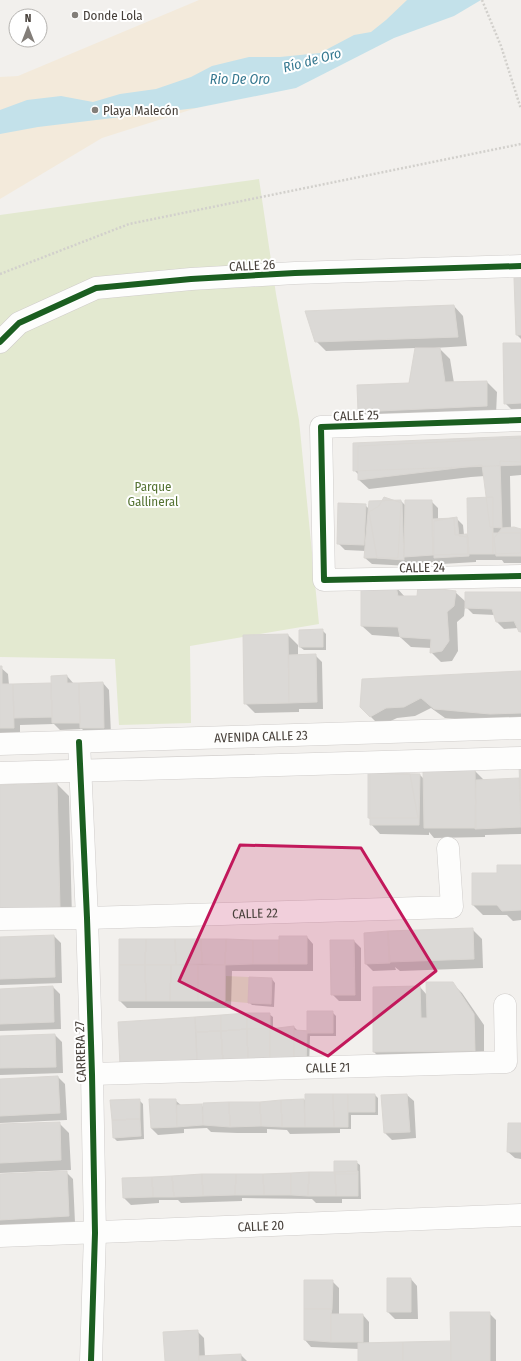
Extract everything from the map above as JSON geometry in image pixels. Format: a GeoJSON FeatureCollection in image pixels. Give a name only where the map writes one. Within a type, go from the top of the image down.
{"type":"FeatureCollection","features":[{"type":"Feature","properties":{"kind":"street","name":"CALLE 26"},"geometry":{"type":"LineString","coordinates":[[0,342],[19,323],[96,288],[191,279],[287,274],[521,266]]}},
{"type":"Feature","properties":{"kind":"street","name":"CALLE 25"},"geometry":{"type":"LineString","coordinates":[[324,580],[321,427],[521,420]]}},
{"type":"Feature","properties":{"kind":"street","name":"CALLE 24"},"geometry":{"type":"LineString","coordinates":[[324,580],[521,576]]}},
{"type":"Feature","properties":{"kind":"street","name":"AVENIDA CALLE 23"},"geometry":{"type":"LineString","coordinates":[[0,744],[521,728]]}},
{"type":"Feature","properties":{"kind":"street","name":"CARRERA 27"},"geometry":{"type":"LineString","coordinates":[[79,742],[92,1074],[95,1232],[91,1361]]}},
{"type":"Feature","properties":{"kind":"street"},"geometry":{"type":"LineString","coordinates":[[0,773],[521,758]]}},
{"type":"Feature","properties":{"kind":"street","name":"CALLE 22"},"geometry":{"type":"LineString","coordinates":[[0,919],[87,918],[452,907],[448,848]]}},
{"type":"Feature","properties":{"kind":"street","name":"CALLE 21"},"geometry":{"type":"LineString","coordinates":[[92,1074],[506,1062],[504,1005]]}},
{"type":"Feature","properties":{"kind":"street","name":"CALLE 20"},"geometry":{"type":"LineString","coordinates":[[0,1236],[521,1215]]}},
{"type":"Feature","properties":{"kind":"path"},"geometry":{"type":"LineString","coordinates":[[482,0],[501,46],[521,109]]}},
{"type":"Feature","properties":{"kind":"path"},"geometry":{"type":"LineString","coordinates":[[0,274],[129,224],[521,144]]}},
{"type":"Feature","properties":{"kind":"highlighted area"},"geometry":{"type":"Polygon","coordinates":[[[240,845],[361,848],[436,971],[328,1056],[179,981],[240,845]]]}},
{"type":"Feature","properties":{"kind":"green space","name":"Parque Gallineral"},"geometry":{"type":"Polygon","coordinates":[[[259,179],[276,294],[299,420],[319,624],[190,646],[191,723],[119,725],[115,659],[0,657],[0,215],[259,179]]]}},
{"type":"Feature","properties":{"kind":"green space"},"geometry":{"type":"Polygon","coordinates":[[[226,976],[249,977],[248,1003],[225,1001],[226,976]]]}},
{"type":"Feature","properties":{"kind":"sand","name":"Playa Malecón"},"geometry":{"type":"Polygon","coordinates":[[[199,0],[448,0],[278,82],[102,138],[0,199],[0,77],[18,76],[199,0]]]}},
{"type":"Feature","properties":{"kind":"water","name":"Rio De Oro"},"geometry":{"type":"Polygon","coordinates":[[[407,0],[481,0],[454,16],[394,38],[296,88],[196,108],[38,127],[0,134],[0,110],[27,100],[61,96],[93,102],[120,94],[156,89],[191,77],[212,66],[249,57],[280,57],[320,53],[354,35],[371,32],[407,0]]]}},
{"type":"Feature","properties":{"kind":"building"},"geometry":{"type":"Polygon","coordinates":[[[514,278],[521,278],[521,335],[516,335],[514,278]]]}},
{"type":"Feature","properties":{"kind":"building"},"geometry":{"type":"Polygon","coordinates":[[[454,305],[458,337],[315,342],[305,311],[454,305]]]}},
{"type":"Feature","properties":{"kind":"building"},"geometry":{"type":"Polygon","coordinates":[[[503,343],[521,343],[521,403],[504,404],[503,343]]]}},
{"type":"Feature","properties":{"kind":"building"},"geometry":{"type":"Polygon","coordinates":[[[415,348],[440,348],[445,382],[487,381],[487,406],[358,412],[357,385],[409,383],[415,348]]]}},
{"type":"Feature","properties":{"kind":"building"},"geometry":{"type":"Polygon","coordinates":[[[521,436],[521,465],[353,471],[353,443],[521,436]]]}},
{"type":"Feature","properties":{"kind":"building"},"geometry":{"type":"Polygon","coordinates":[[[521,438],[521,462],[500,461],[502,528],[490,527],[482,465],[358,480],[358,446],[521,438]]]}},
{"type":"Feature","properties":{"kind":"building"},"geometry":{"type":"Polygon","coordinates":[[[384,497],[402,503],[404,560],[377,558],[369,512],[379,506],[384,497]]]}},
{"type":"Feature","properties":{"kind":"building"},"geometry":{"type":"Polygon","coordinates":[[[493,497],[493,554],[468,554],[467,498],[493,497]]]}},
{"type":"Feature","properties":{"kind":"building"},"geometry":{"type":"Polygon","coordinates":[[[401,500],[398,558],[364,558],[369,501],[401,500]]]}},
{"type":"Feature","properties":{"kind":"building"},"geometry":{"type":"Polygon","coordinates":[[[405,500],[432,500],[433,555],[404,557],[405,500]]]}},
{"type":"Feature","properties":{"kind":"building"},"geometry":{"type":"Polygon","coordinates":[[[338,503],[366,504],[364,545],[337,544],[338,503]]]}},
{"type":"Feature","properties":{"kind":"building"},"geometry":{"type":"Polygon","coordinates":[[[457,517],[459,536],[468,537],[469,556],[434,558],[434,521],[457,517]]]}},
{"type":"Feature","properties":{"kind":"building"},"geometry":{"type":"Polygon","coordinates":[[[454,518],[455,535],[467,534],[468,554],[433,555],[432,519],[454,518]]]}},
{"type":"Feature","properties":{"kind":"building"},"geometry":{"type":"Polygon","coordinates":[[[514,527],[521,529],[521,556],[496,556],[494,538],[502,528],[514,527]]]}},
{"type":"Feature","properties":{"kind":"building"},"geometry":{"type":"Polygon","coordinates":[[[493,533],[521,533],[521,553],[493,554],[493,533]]]}},
{"type":"Feature","properties":{"kind":"building"},"geometry":{"type":"Polygon","coordinates":[[[396,586],[398,596],[417,596],[418,586],[456,591],[454,606],[447,612],[449,641],[442,651],[430,653],[431,639],[400,637],[398,627],[361,626],[361,589],[396,586]]]}},
{"type":"Feature","properties":{"kind":"building"},"geometry":{"type":"Polygon","coordinates":[[[465,592],[521,592],[521,631],[519,632],[514,621],[496,622],[492,609],[465,608],[465,592]]]}},
{"type":"Feature","properties":{"kind":"building"},"geometry":{"type":"Polygon","coordinates":[[[323,629],[323,647],[299,647],[299,630],[323,629]]]}},
{"type":"Feature","properties":{"kind":"building"},"geometry":{"type":"Polygon","coordinates":[[[288,634],[289,703],[244,704],[243,635],[288,634]]]}},
{"type":"Feature","properties":{"kind":"building"},"geometry":{"type":"Polygon","coordinates":[[[316,654],[317,702],[289,703],[289,655],[316,654]]]}},
{"type":"Feature","properties":{"kind":"building"},"geometry":{"type":"Polygon","coordinates":[[[0,666],[2,666],[2,684],[13,684],[14,728],[0,728],[0,666]]]}},
{"type":"Feature","properties":{"kind":"building"},"geometry":{"type":"Polygon","coordinates":[[[521,671],[521,713],[490,714],[434,709],[421,698],[404,707],[386,708],[370,717],[360,707],[362,679],[521,671]]]}},
{"type":"Feature","properties":{"kind":"building"},"geometry":{"type":"Polygon","coordinates":[[[67,675],[67,683],[79,683],[80,723],[52,723],[51,676],[67,675]]]}},
{"type":"Feature","properties":{"kind":"building"},"geometry":{"type":"Polygon","coordinates":[[[103,682],[104,728],[80,728],[79,683],[103,682]]]}},
{"type":"Feature","properties":{"kind":"building"},"geometry":{"type":"Polygon","coordinates":[[[51,683],[52,717],[14,718],[13,684],[51,683]]]}},
{"type":"Feature","properties":{"kind":"building"},"geometry":{"type":"Polygon","coordinates":[[[519,765],[521,765],[521,822],[519,765]]]}},
{"type":"Feature","properties":{"kind":"building"},"geometry":{"type":"Polygon","coordinates":[[[423,770],[475,770],[476,828],[424,828],[423,770]]]}},
{"type":"Feature","properties":{"kind":"building"},"geometry":{"type":"Polygon","coordinates":[[[368,773],[410,774],[418,818],[368,818],[368,773]]]}},
{"type":"Feature","properties":{"kind":"building"},"geometry":{"type":"Polygon","coordinates":[[[370,773],[420,774],[419,825],[370,825],[370,773]]]}},
{"type":"Feature","properties":{"kind":"building"},"geometry":{"type":"Polygon","coordinates":[[[519,778],[521,827],[475,829],[476,780],[519,778]]]}},
{"type":"Feature","properties":{"kind":"building"},"geometry":{"type":"Polygon","coordinates":[[[57,783],[60,907],[0,909],[0,785],[57,783]]]}},
{"type":"Feature","properties":{"kind":"building"},"geometry":{"type":"Polygon","coordinates":[[[497,865],[521,865],[521,910],[502,911],[497,905],[472,905],[472,873],[497,873],[497,865]]]}},
{"type":"Feature","properties":{"kind":"building"},"geometry":{"type":"Polygon","coordinates":[[[473,928],[474,959],[389,962],[388,931],[473,928]]]}},
{"type":"Feature","properties":{"kind":"building"},"geometry":{"type":"Polygon","coordinates":[[[388,931],[390,963],[365,964],[364,933],[388,931]]]}},
{"type":"Feature","properties":{"kind":"building"},"geometry":{"type":"Polygon","coordinates":[[[54,935],[55,977],[0,979],[0,937],[54,935]]]}},
{"type":"Feature","properties":{"kind":"building"},"geometry":{"type":"Polygon","coordinates":[[[279,936],[307,936],[307,964],[279,964],[279,936]]]}},
{"type":"Feature","properties":{"kind":"building"},"geometry":{"type":"Polygon","coordinates":[[[119,939],[146,939],[145,965],[119,965],[119,939]]]}},
{"type":"Feature","properties":{"kind":"building"},"geometry":{"type":"Polygon","coordinates":[[[146,939],[175,939],[176,965],[145,965],[146,939]]]}},
{"type":"Feature","properties":{"kind":"building"},"geometry":{"type":"Polygon","coordinates":[[[175,939],[201,939],[202,964],[176,965],[175,939]]]}},
{"type":"Feature","properties":{"kind":"building"},"geometry":{"type":"Polygon","coordinates":[[[201,939],[226,939],[225,965],[202,964],[201,939]]]}},
{"type":"Feature","properties":{"kind":"building"},"geometry":{"type":"Polygon","coordinates":[[[226,939],[253,940],[253,964],[225,965],[226,939]]]}},
{"type":"Feature","properties":{"kind":"building"},"geometry":{"type":"Polygon","coordinates":[[[253,940],[279,940],[279,964],[253,964],[253,940]]]}},
{"type":"Feature","properties":{"kind":"building"},"geometry":{"type":"Polygon","coordinates":[[[330,940],[354,940],[355,995],[331,995],[330,940]]]}},
{"type":"Feature","properties":{"kind":"building"},"geometry":{"type":"Polygon","coordinates":[[[119,965],[145,965],[146,1001],[119,1001],[119,965]]]}},
{"type":"Feature","properties":{"kind":"building"},"geometry":{"type":"Polygon","coordinates":[[[145,965],[171,965],[170,1001],[146,1001],[145,965]]]}},
{"type":"Feature","properties":{"kind":"building"},"geometry":{"type":"Polygon","coordinates":[[[171,965],[198,965],[198,1001],[170,1001],[171,965]]]}},
{"type":"Feature","properties":{"kind":"building"},"geometry":{"type":"Polygon","coordinates":[[[198,965],[225,965],[225,1001],[198,1001],[198,965]]]}},
{"type":"Feature","properties":{"kind":"building"},"geometry":{"type":"Polygon","coordinates":[[[249,977],[272,978],[271,1004],[248,1003],[249,977]]]}},
{"type":"Feature","properties":{"kind":"building"},"geometry":{"type":"Polygon","coordinates":[[[426,982],[453,982],[474,1014],[475,1051],[373,1052],[373,987],[420,986],[421,1018],[427,1018],[426,982]]]}},
{"type":"Feature","properties":{"kind":"building"},"geometry":{"type":"Polygon","coordinates":[[[53,986],[54,1022],[0,1024],[0,989],[53,986]]]}},
{"type":"Feature","properties":{"kind":"building"},"geometry":{"type":"Polygon","coordinates":[[[307,1011],[333,1011],[333,1033],[307,1033],[307,1011]]]}},
{"type":"Feature","properties":{"kind":"building"},"geometry":{"type":"Polygon","coordinates":[[[247,1013],[247,1029],[221,1031],[221,1015],[247,1013]]]}},
{"type":"Feature","properties":{"kind":"building"},"geometry":{"type":"Polygon","coordinates":[[[247,1013],[270,1013],[270,1029],[247,1029],[247,1013]]]}},
{"type":"Feature","properties":{"kind":"building"},"geometry":{"type":"Polygon","coordinates":[[[221,1015],[221,1031],[196,1032],[195,1017],[221,1015]]]}},
{"type":"Feature","properties":{"kind":"building"},"geometry":{"type":"Polygon","coordinates":[[[195,1017],[197,1064],[120,1066],[118,1022],[195,1017]]]}},
{"type":"Feature","properties":{"kind":"building"},"geometry":{"type":"Polygon","coordinates":[[[294,1026],[294,1065],[270,1065],[270,1029],[294,1026]]]}},
{"type":"Feature","properties":{"kind":"building"},"geometry":{"type":"Polygon","coordinates":[[[247,1029],[248,1064],[223,1063],[221,1031],[247,1029]]]}},
{"type":"Feature","properties":{"kind":"building"},"geometry":{"type":"Polygon","coordinates":[[[247,1029],[270,1029],[270,1065],[248,1064],[247,1029]]]}},
{"type":"Feature","properties":{"kind":"building"},"geometry":{"type":"Polygon","coordinates":[[[294,1030],[311,1031],[307,1033],[306,1065],[294,1065],[294,1030]]]}},
{"type":"Feature","properties":{"kind":"building"},"geometry":{"type":"Polygon","coordinates":[[[221,1031],[223,1063],[197,1064],[196,1032],[221,1031]]]}},
{"type":"Feature","properties":{"kind":"building"},"geometry":{"type":"Polygon","coordinates":[[[55,1034],[56,1067],[0,1068],[0,1036],[55,1034]]]}},
{"type":"Feature","properties":{"kind":"building"},"geometry":{"type":"Polygon","coordinates":[[[58,1076],[60,1113],[0,1116],[0,1079],[58,1076]]]}},
{"type":"Feature","properties":{"kind":"building"},"geometry":{"type":"Polygon","coordinates":[[[305,1094],[333,1094],[334,1127],[305,1127],[305,1094]]]}},
{"type":"Feature","properties":{"kind":"building"},"geometry":{"type":"Polygon","coordinates":[[[333,1094],[348,1094],[348,1127],[334,1127],[333,1094]]]}},
{"type":"Feature","properties":{"kind":"building"},"geometry":{"type":"Polygon","coordinates":[[[348,1094],[375,1094],[375,1112],[348,1112],[348,1094]]]}},
{"type":"Feature","properties":{"kind":"building"},"geometry":{"type":"Polygon","coordinates":[[[407,1094],[410,1132],[384,1133],[381,1095],[407,1094]]]}},
{"type":"Feature","properties":{"kind":"building"},"geometry":{"type":"Polygon","coordinates":[[[140,1099],[140,1119],[112,1120],[110,1100],[140,1099]]]}},
{"type":"Feature","properties":{"kind":"building"},"geometry":{"type":"Polygon","coordinates":[[[149,1099],[176,1099],[177,1127],[151,1128],[149,1099]]]}},
{"type":"Feature","properties":{"kind":"building"},"geometry":{"type":"Polygon","coordinates":[[[304,1099],[305,1127],[282,1127],[281,1100],[304,1099]]]}},
{"type":"Feature","properties":{"kind":"building"},"geometry":{"type":"Polygon","coordinates":[[[281,1100],[282,1127],[261,1126],[260,1102],[281,1100]]]}},
{"type":"Feature","properties":{"kind":"building"},"geometry":{"type":"Polygon","coordinates":[[[229,1102],[230,1127],[203,1125],[203,1103],[229,1102]]]}},
{"type":"Feature","properties":{"kind":"building"},"geometry":{"type":"Polygon","coordinates":[[[229,1102],[260,1102],[261,1126],[230,1127],[229,1102]]]}},
{"type":"Feature","properties":{"kind":"building"},"geometry":{"type":"Polygon","coordinates":[[[202,1104],[203,1125],[177,1127],[177,1105],[202,1104]]]}},
{"type":"Feature","properties":{"kind":"building"},"geometry":{"type":"Polygon","coordinates":[[[140,1119],[141,1136],[113,1138],[112,1120],[140,1119]]]}},
{"type":"Feature","properties":{"kind":"building"},"geometry":{"type":"Polygon","coordinates":[[[60,1122],[61,1160],[0,1163],[0,1124],[60,1122]]]}},
{"type":"Feature","properties":{"kind":"building"},"geometry":{"type":"Polygon","coordinates":[[[508,1123],[521,1123],[521,1152],[507,1152],[508,1123]]]}},
{"type":"Feature","properties":{"kind":"building"},"geometry":{"type":"Polygon","coordinates":[[[334,1161],[357,1161],[357,1174],[334,1174],[334,1161]]]}},
{"type":"Feature","properties":{"kind":"building"},"geometry":{"type":"Polygon","coordinates":[[[67,1171],[69,1216],[0,1220],[0,1174],[67,1171]]]}},
{"type":"Feature","properties":{"kind":"building"},"geometry":{"type":"Polygon","coordinates":[[[358,1171],[358,1196],[336,1196],[335,1172],[358,1171]]]}},
{"type":"Feature","properties":{"kind":"building"},"geometry":{"type":"Polygon","coordinates":[[[309,1172],[308,1196],[291,1195],[291,1173],[309,1172]]]}},
{"type":"Feature","properties":{"kind":"building"},"geometry":{"type":"Polygon","coordinates":[[[309,1172],[335,1172],[336,1196],[308,1196],[309,1172]]]}},
{"type":"Feature","properties":{"kind":"building"},"geometry":{"type":"Polygon","coordinates":[[[291,1173],[291,1195],[264,1195],[263,1174],[291,1173]]]}},
{"type":"Feature","properties":{"kind":"building"},"geometry":{"type":"Polygon","coordinates":[[[202,1174],[203,1196],[174,1197],[172,1176],[202,1174]]]}},
{"type":"Feature","properties":{"kind":"building"},"geometry":{"type":"Polygon","coordinates":[[[202,1174],[236,1174],[235,1195],[203,1196],[202,1174]]]}},
{"type":"Feature","properties":{"kind":"building"},"geometry":{"type":"Polygon","coordinates":[[[236,1174],[263,1174],[264,1195],[235,1195],[236,1174]]]}},
{"type":"Feature","properties":{"kind":"building"},"geometry":{"type":"Polygon","coordinates":[[[172,1176],[174,1197],[153,1197],[152,1177],[172,1176]]]}},
{"type":"Feature","properties":{"kind":"building"},"geometry":{"type":"Polygon","coordinates":[[[152,1177],[153,1197],[123,1198],[122,1178],[152,1177]]]}},
{"type":"Feature","properties":{"kind":"building"},"geometry":{"type":"Polygon","coordinates":[[[387,1278],[411,1278],[411,1312],[387,1312],[387,1278]]]}},
{"type":"Feature","properties":{"kind":"building"},"geometry":{"type":"Polygon","coordinates":[[[304,1280],[333,1280],[332,1309],[304,1309],[304,1280]]]}},
{"type":"Feature","properties":{"kind":"building"},"geometry":{"type":"Polygon","coordinates":[[[304,1309],[332,1309],[331,1342],[304,1340],[304,1309]]]}},
{"type":"Feature","properties":{"kind":"building"},"geometry":{"type":"Polygon","coordinates":[[[450,1312],[490,1312],[490,1361],[451,1361],[450,1312]]]}},
{"type":"Feature","properties":{"kind":"building"},"geometry":{"type":"Polygon","coordinates":[[[331,1314],[363,1314],[363,1342],[331,1342],[331,1314]]]}},
{"type":"Feature","properties":{"kind":"building"},"geometry":{"type":"Polygon","coordinates":[[[198,1330],[199,1361],[165,1361],[163,1332],[198,1330]]]}},
{"type":"Feature","properties":{"kind":"building"},"geometry":{"type":"Polygon","coordinates":[[[451,1341],[451,1361],[403,1361],[403,1342],[451,1341]]]}},
{"type":"Feature","properties":{"kind":"building"},"geometry":{"type":"Polygon","coordinates":[[[403,1342],[403,1361],[358,1361],[358,1343],[403,1342]]]}},
{"type":"Feature","properties":{"kind":"building"},"geometry":{"type":"Polygon","coordinates":[[[241,1354],[241,1361],[199,1361],[199,1356],[241,1354]]]}},
{"type":"Feature","properties":{"kind":"cycle path"},"geometry":{"type":"LineString","coordinates":[[0,342],[19,323],[96,288],[191,279],[295,273],[521,266]]}},
{"type":"Feature","properties":{"kind":"cycle path"},"geometry":{"type":"LineString","coordinates":[[521,420],[321,427],[324,580],[521,576]]}},
{"type":"Feature","properties":{"kind":"cycle path"},"geometry":{"type":"LineString","coordinates":[[79,742],[92,1074],[95,1233],[91,1361]]}},
{"type":"Feature","properties":{"kind":"place","name":"Donde Lola"},"geometry":{"type":"Point","coordinates":[75,15]}},
{"type":"Feature","properties":{"kind":"place","name":"Playa Malecón"},"geometry":{"type":"Point","coordinates":[95,110]}},
{"type":"Feature","properties":{"kind":"water label","name":"Río de Oro"},"geometry":{"type":"Point","coordinates":[312,60]}}]}
